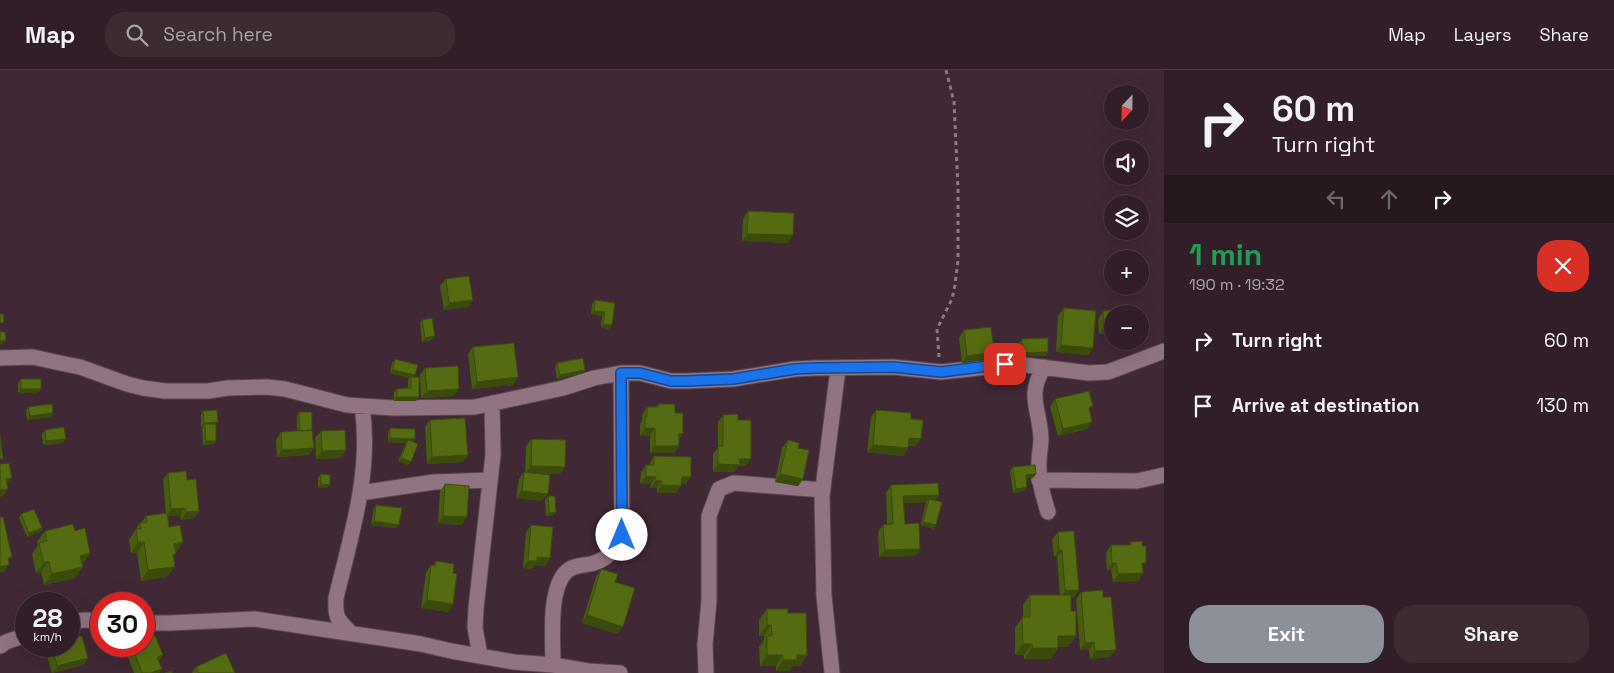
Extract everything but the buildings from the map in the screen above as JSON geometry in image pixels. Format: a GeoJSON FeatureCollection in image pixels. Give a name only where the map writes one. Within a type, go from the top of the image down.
{"type":"FeatureCollection","features":[{"type":"Feature","properties":{"kind":"street"},"geometry":{"type":"LineString","coordinates":[[0,358],[33,357],[60,362],[127,384],[165,391],[267,387],[285,389],[347,405],[394,408],[475,406],[563,388],[594,378],[621,373],[640,373],[671,381],[687,381],[733,379],[795,369],[893,367],[941,372],[1016,364],[1089,372],[1108,372],[1164,351]]}},
{"type":"Feature","properties":{"kind":"street"},"geometry":{"type":"LineString","coordinates":[[1044,367],[1035,388],[1035,398],[1041,440],[1038,461],[1039,480],[1048,512]]}},
{"type":"Feature","properties":{"kind":"street"},"geometry":{"type":"LineString","coordinates":[[832,673],[824,596],[823,490],[838,369]]}},
{"type":"Feature","properties":{"kind":"street"},"geometry":{"type":"LineString","coordinates":[[553,665],[554,598],[560,582],[568,570],[584,564],[597,563],[612,553],[622,535],[621,373]]}},
{"type":"Feature","properties":{"kind":"street"},"geometry":{"type":"LineString","coordinates":[[480,655],[475,628],[493,454],[492,403]]}},
{"type":"Feature","properties":{"kind":"street"},"geometry":{"type":"LineString","coordinates":[[351,633],[338,620],[336,598],[360,493],[364,444],[362,406]]}},
{"type":"Feature","properties":{"kind":"street"},"geometry":{"type":"LineString","coordinates":[[1039,480],[1137,482],[1164,475]]}},
{"type":"Feature","properties":{"kind":"street"},"geometry":{"type":"LineString","coordinates":[[360,493],[434,482],[490,480]]}},
{"type":"Feature","properties":{"kind":"street"},"geometry":{"type":"LineString","coordinates":[[706,673],[705,644],[709,601],[709,516],[719,490],[734,483],[823,490]]}},
{"type":"Feature","properties":{"kind":"street"},"geometry":{"type":"LineString","coordinates":[[155,623],[254,619],[317,630],[351,633],[514,662],[620,673]]}},
{"type":"Feature","properties":{"kind":"street"},"geometry":{"type":"LineString","coordinates":[[0,646],[15,639]]}},
{"type":"Feature","properties":{"kind":"path"},"geometry":{"type":"LineString","coordinates":[[941,372],[937,329],[952,299],[958,260],[958,189],[954,102],[946,70]]}},
{"type":"Feature","properties":{"kind":"route"},"geometry":{"type":"LineString","coordinates":[[622,535],[621,373],[640,373],[671,381],[687,381],[733,379],[795,369],[893,367],[941,372],[1005,364]]}}]}
